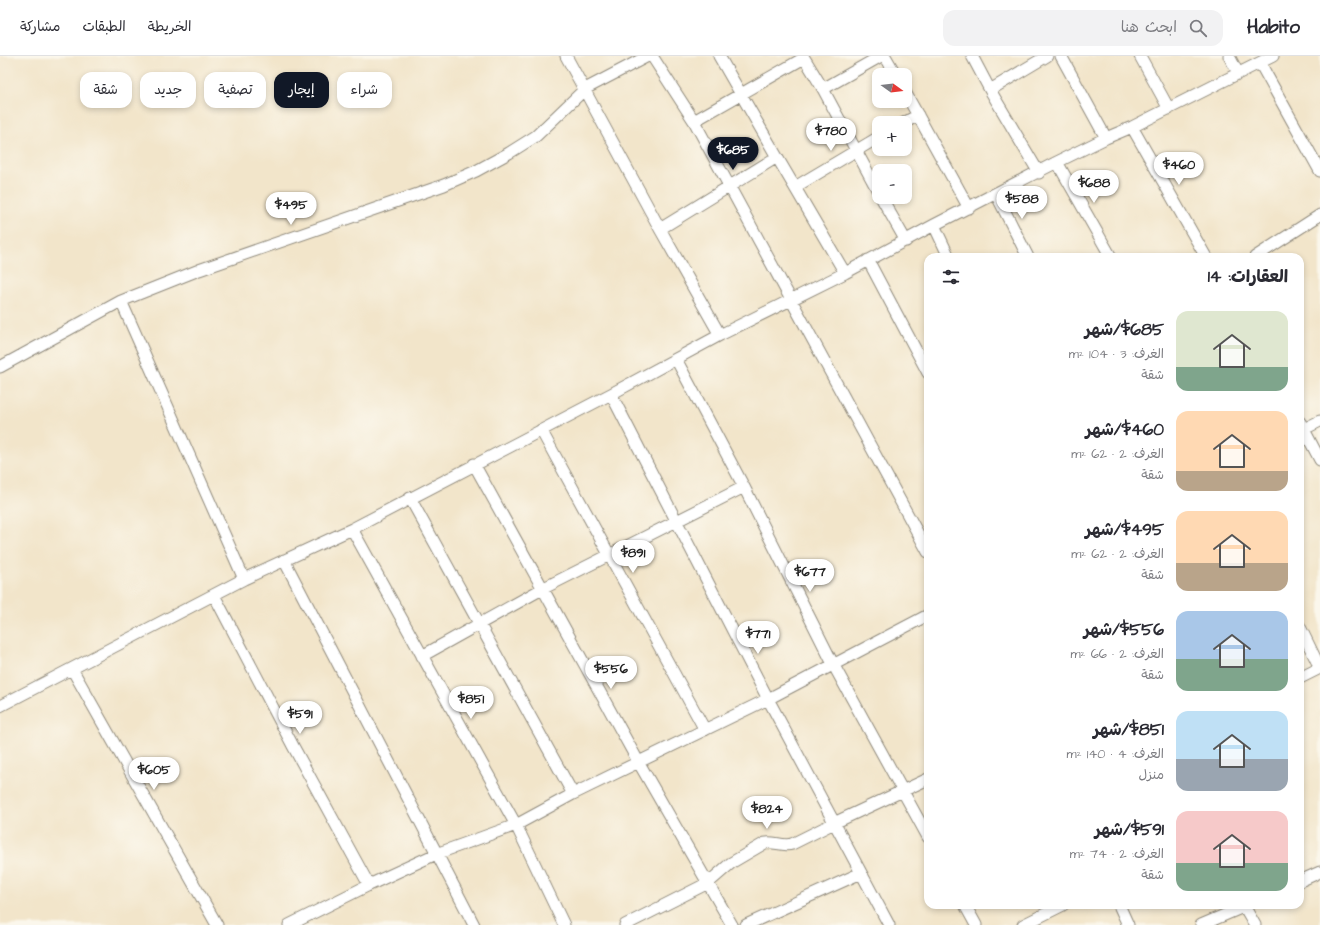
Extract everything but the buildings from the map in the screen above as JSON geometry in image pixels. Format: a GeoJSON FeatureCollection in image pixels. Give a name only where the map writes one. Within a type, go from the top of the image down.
{"type":"FeatureCollection","features":[{"type":"Feature","properties":{"kind":"street"},"geometry":{"type":"LineString","coordinates":[[566,56],[660,229],[720,335]]}},
{"type":"Feature","properties":{"kind":"street"},"geometry":{"type":"LineString","coordinates":[[0,367],[121,301],[199,270],[444,185],[470,174],[509,153],[536,136],[585,89],[648,56]]}},
{"type":"Feature","properties":{"kind":"street"},"geometry":{"type":"LineString","coordinates":[[652,56],[694,121],[924,545]]}},
{"type":"Feature","properties":{"kind":"street"},"geometry":{"type":"LineString","coordinates":[[719,56],[776,157],[845,272]]}},
{"type":"Feature","properties":{"kind":"street"},"geometry":{"type":"LineString","coordinates":[[824,89],[881,56]]}},
{"type":"Feature","properties":{"kind":"street"},"geometry":{"type":"LineString","coordinates":[[886,56],[892,68]]}},
{"type":"Feature","properties":{"kind":"street"},"geometry":{"type":"LineString","coordinates":[[972,56],[990,90],[1039,173]]}},
{"type":"Feature","properties":{"kind":"street"},"geometry":{"type":"LineString","coordinates":[[990,90],[1047,56]]}},
{"type":"Feature","properties":{"kind":"street"},"geometry":{"type":"LineString","coordinates":[[1061,56],[1106,138]]}},
{"type":"Feature","properties":{"kind":"street"},"geometry":{"type":"LineString","coordinates":[[1140,56],[1169,109]]}},
{"type":"Feature","properties":{"kind":"street"},"geometry":{"type":"LineString","coordinates":[[1229,56],[1238,73]]}},
{"type":"Feature","properties":{"kind":"street"},"geometry":{"type":"LineString","coordinates":[[0,706],[244,579],[352,529],[474,464],[611,394],[720,335],[1058,162],[1169,109],[1273,56]]}},
{"type":"Feature","properties":{"kind":"street"},"geometry":{"type":"LineString","coordinates":[[694,121],[804,57],[824,89],[855,151],[872,181]]}},
{"type":"Feature","properties":{"kind":"street"},"geometry":{"type":"LineString","coordinates":[[1260,63],[1320,171]]}},
{"type":"Feature","properties":{"kind":"street"},"geometry":{"type":"LineString","coordinates":[[912,104],[969,208]]}},
{"type":"Feature","properties":{"kind":"street"},"geometry":{"type":"LineString","coordinates":[[912,118],[918,115]]}},
{"type":"Feature","properties":{"kind":"street"},"geometry":{"type":"LineString","coordinates":[[1132,127],[1204,253]]}},
{"type":"Feature","properties":{"kind":"street"},"geometry":{"type":"LineString","coordinates":[[795,187],[872,141]]}},
{"type":"Feature","properties":{"kind":"street"},"geometry":{"type":"LineString","coordinates":[[660,229],[776,157]]}},
{"type":"Feature","properties":{"kind":"street"},"geometry":{"type":"LineString","coordinates":[[1058,162],[1109,253]]}},
{"type":"Feature","properties":{"kind":"street"},"geometry":{"type":"LineString","coordinates":[[996,194],[1026,253]]}},
{"type":"Feature","properties":{"kind":"street"},"geometry":{"type":"LineString","coordinates":[[885,204],[906,240]]}},
{"type":"Feature","properties":{"kind":"street"},"geometry":{"type":"LineString","coordinates":[[1261,253],[1320,215]]}},
{"type":"Feature","properties":{"kind":"street"},"geometry":{"type":"LineString","coordinates":[[934,226],[947,253]]}},
{"type":"Feature","properties":{"kind":"street"},"geometry":{"type":"LineString","coordinates":[[868,260],[924,365]]}},
{"type":"Feature","properties":{"kind":"street"},"geometry":{"type":"LineString","coordinates":[[121,301],[244,579]]}},
{"type":"Feature","properties":{"kind":"street"},"geometry":{"type":"LineString","coordinates":[[676,359],[744,487],[833,664],[924,830]]}},
{"type":"Feature","properties":{"kind":"street"},"geometry":{"type":"LineString","coordinates":[[611,394],[768,699],[889,925]]}},
{"type":"Feature","properties":{"kind":"street"},"geometry":{"type":"LineString","coordinates":[[1304,426],[1320,421]]}},
{"type":"Feature","properties":{"kind":"street"},"geometry":{"type":"LineString","coordinates":[[541,430],[705,730]]}},
{"type":"Feature","properties":{"kind":"street"},"geometry":{"type":"LineString","coordinates":[[1304,432],[1320,460]]}},
{"type":"Feature","properties":{"kind":"street"},"geometry":{"type":"LineString","coordinates":[[474,464],[639,763],[732,925]]}},
{"type":"Feature","properties":{"kind":"street"},"geometry":{"type":"LineString","coordinates":[[422,656],[542,589],[744,487]]}},
{"type":"Feature","properties":{"kind":"street"},"geometry":{"type":"LineString","coordinates":[[410,498],[573,794]]}},
{"type":"Feature","properties":{"kind":"street"},"geometry":{"type":"LineString","coordinates":[[352,529],[516,825],[564,925]]}},
{"type":"Feature","properties":{"kind":"street"},"geometry":{"type":"LineString","coordinates":[[284,560],[474,925]]}},
{"type":"Feature","properties":{"kind":"street"},"geometry":{"type":"LineString","coordinates":[[214,595],[293,746],[369,885]]}},
{"type":"Feature","properties":{"kind":"street"},"geometry":{"type":"LineString","coordinates":[[289,925],[369,885],[436,854],[516,825],[573,794],[768,699],[924,617]]}},
{"type":"Feature","properties":{"kind":"street"},"geometry":{"type":"LineString","coordinates":[[1304,635],[1320,668],[1304,676]]}},
{"type":"Feature","properties":{"kind":"street"},"geometry":{"type":"LineString","coordinates":[[72,669],[217,925]]}},
{"type":"Feature","properties":{"kind":"street"},"geometry":{"type":"LineString","coordinates":[[626,925],[708,883],[731,863],[765,842],[785,845],[792,844],[924,781]]}},
{"type":"Feature","properties":{"kind":"street"},"geometry":{"type":"LineString","coordinates":[[1304,879],[1320,872]]}},
{"type":"Feature","properties":{"kind":"street"},"geometry":{"type":"LineString","coordinates":[[746,925],[861,873]]}},
{"type":"Feature","properties":{"kind":"street"},"geometry":{"type":"LineString","coordinates":[[967,909],[976,925]]}},
{"type":"Feature","properties":{"kind":"street"},"geometry":{"type":"LineString","coordinates":[[1023,925],[1056,909]]}},
{"type":"Feature","properties":{"kind":"street"},"geometry":{"type":"LineString","coordinates":[[1121,909],[1128,925]]}},
{"type":"Feature","properties":{"kind":"street"},"geometry":{"type":"LineString","coordinates":[[1201,925],[1239,909]]}},
{"type":"Feature","properties":{"kind":"street"},"geometry":{"type":"LineString","coordinates":[[1247,909],[1255,925]]}}]}
